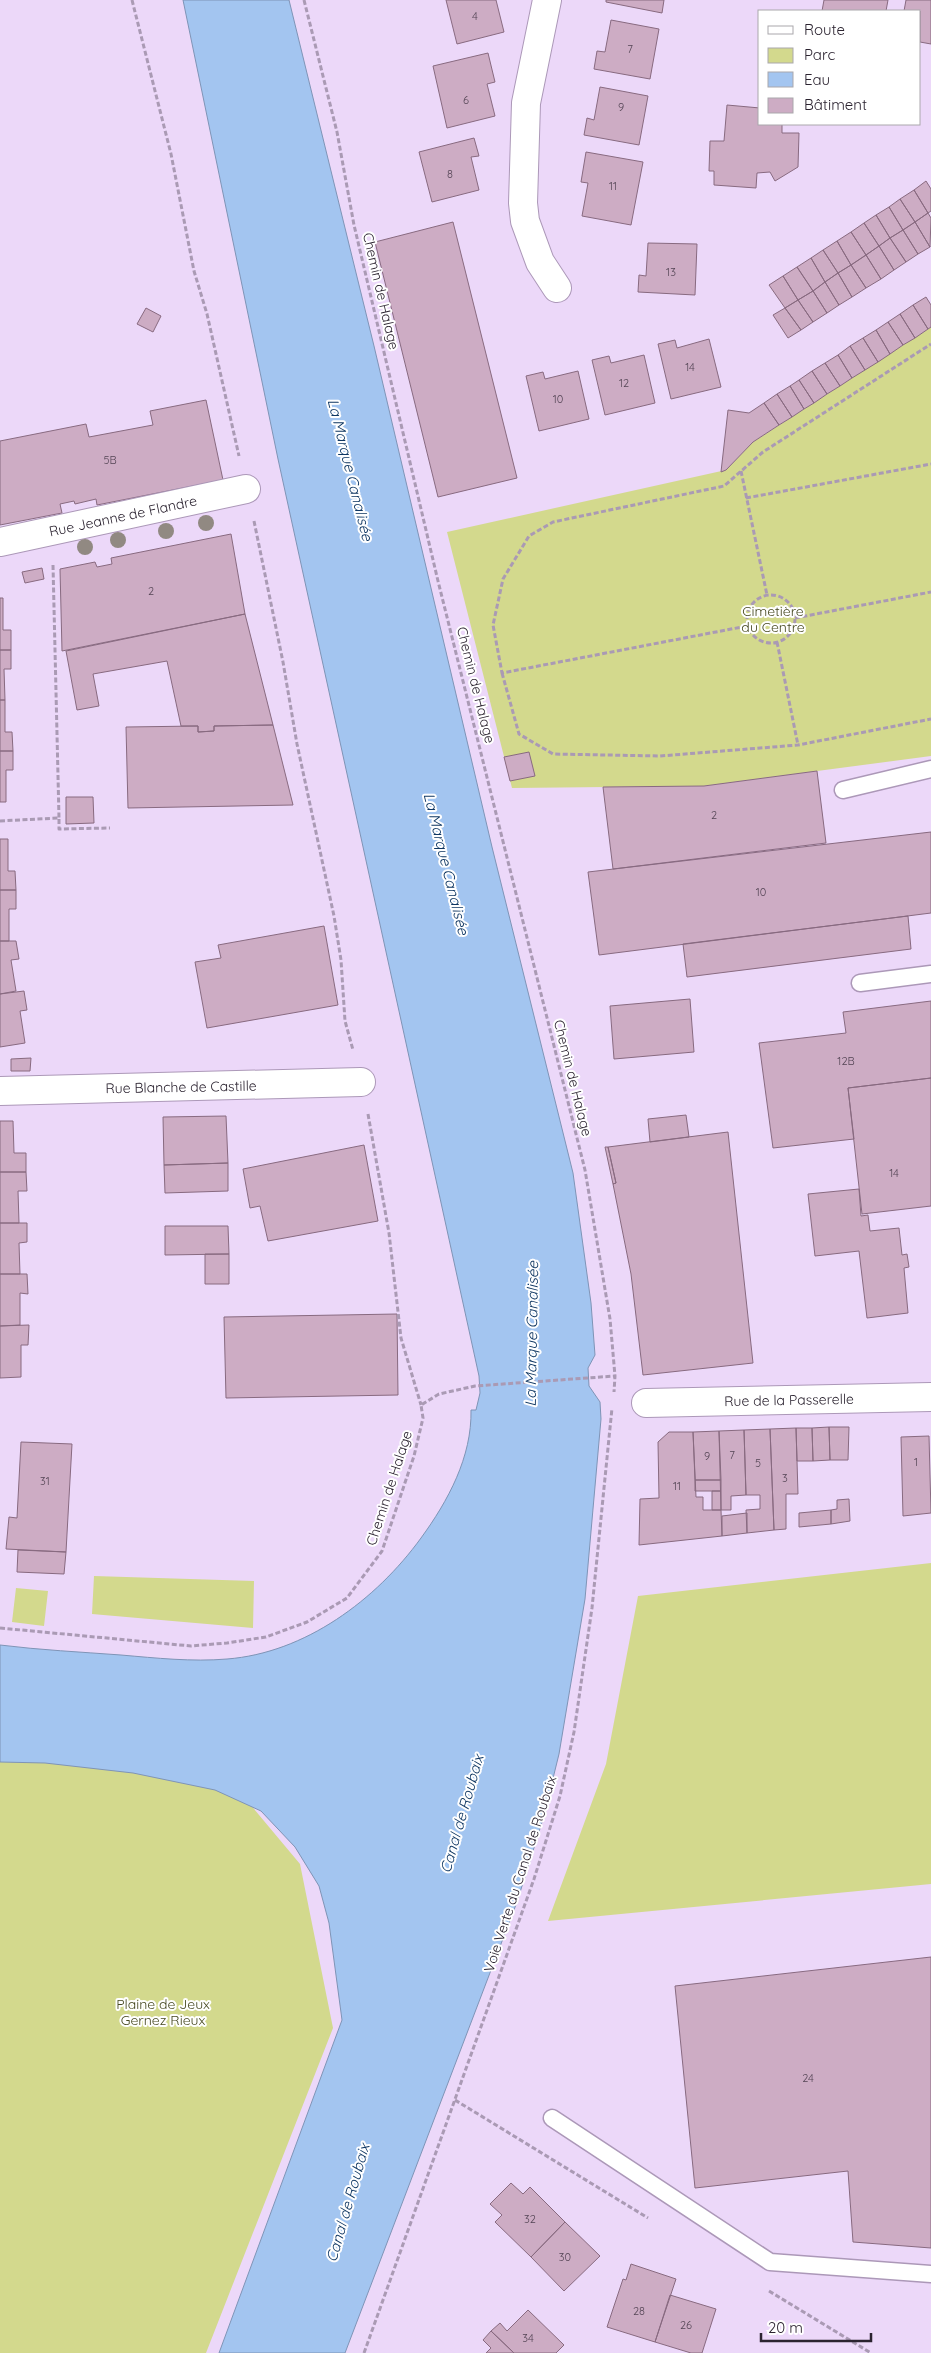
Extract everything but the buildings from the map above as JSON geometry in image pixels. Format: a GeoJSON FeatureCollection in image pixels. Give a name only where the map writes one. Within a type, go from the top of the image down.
{"type":"FeatureCollection","features":[{"type":"Feature","properties":{"kind":"street"},"geometry":{"type":"LineString","coordinates":[[547,0],[526,103],[523,203],[525,221],[540,262],[557,288]]}},
{"type":"Feature","properties":{"kind":"street","name":"Rue Jeanne de Flandre"},"geometry":{"type":"LineString","coordinates":[[0,542],[246,489]]}},
{"type":"Feature","properties":{"kind":"street","name":"Rue Blanche de Castille"},"geometry":{"type":"LineString","coordinates":[[0,1091],[361,1082]]}},
{"type":"Feature","properties":{"kind":"street","name":"Rue de la Passerelle"},"geometry":{"type":"LineString","coordinates":[[646,1403],[931,1397]]}},
{"type":"Feature","properties":{"kind":"lane"},"geometry":{"type":"LineString","coordinates":[[843,790],[931,769]]}},
{"type":"Feature","properties":{"kind":"lane"},"geometry":{"type":"LineString","coordinates":[[860,983],[931,974]]}},
{"type":"Feature","properties":{"kind":"lane"},"geometry":{"type":"LineString","coordinates":[[552,2118],[770,2262],[931,2274]]}},
{"type":"Feature","properties":{"kind":"path","name":"Chemin de Halage"},"geometry":{"type":"LineString","coordinates":[[0,1628],[191,1646],[266,1637],[307,1622],[347,1598],[382,1551],[414,1456],[423,1418],[401,1338],[389,1233],[376,1153],[361,1082],[345,1021],[341,960],[334,916],[297,744],[283,662],[207,314],[194,271],[171,154],[132,0]]}},
{"type":"Feature","properties":{"kind":"path","name":"Chemin de Halage"},"geometry":{"type":"LineString","coordinates":[[304,0],[337,132],[354,225],[434,561],[584,1170],[610,1319],[615,1376]]}},
{"type":"Feature","properties":{"kind":"path"},"geometry":{"type":"LineString","coordinates":[[931,344],[763,452],[724,486],[553,522],[528,536],[503,579],[494,625],[502,672],[519,734],[553,754],[660,756],[798,745],[931,719]]}},
{"type":"Feature","properties":{"kind":"path"},"geometry":{"type":"LineString","coordinates":[[746,498],[931,464]]}},
{"type":"Feature","properties":{"kind":"path"},"geometry":{"type":"LineString","coordinates":[[741,471],[767,595]]}},
{"type":"Feature","properties":{"kind":"path"},"geometry":{"type":"LineString","coordinates":[[52,532],[59,829],[110,828]]}},
{"type":"Feature","properties":{"kind":"path"},"geometry":{"type":"LineString","coordinates":[[795,618],[931,592]]}},
{"type":"Feature","properties":{"kind":"path"},"geometry":{"type":"LineString","coordinates":[[767,595],[786,600],[795,618],[792,631],[781,641],[769,644],[758,640],[747,626],[749,609],[760,597],[767,595]]}},
{"type":"Feature","properties":{"kind":"path"},"geometry":{"type":"LineString","coordinates":[[502,672],[747,626]]}},
{"type":"Feature","properties":{"kind":"path"},"geometry":{"type":"LineString","coordinates":[[777,642],[798,745]]}},
{"type":"Feature","properties":{"kind":"path"},"geometry":{"type":"LineString","coordinates":[[0,821],[59,818]]}},
{"type":"Feature","properties":{"kind":"path"},"geometry":{"type":"LineString","coordinates":[[421,1406],[439,1394],[475,1386],[591,1377],[615,1376],[614,1395]]}},
{"type":"Feature","properties":{"kind":"path","name":"Voie Verte du Canal de Roubaix"},"geometry":{"type":"LineString","coordinates":[[364,2353],[534,1879],[560,1796],[574,1732],[592,1608],[613,1402]]}},
{"type":"Feature","properties":{"kind":"green space","name":"Cimetière du Centre"},"geometry":{"type":"Polygon","coordinates":[[[931,327],[931,756],[704,786],[512,788],[447,532],[726,470],[753,442],[931,327]]]}},
{"type":"Feature","properties":{"kind":"green space"},"geometry":{"type":"Polygon","coordinates":[[[931,1563],[931,1884],[548,1921],[606,1764],[638,1596],[931,1563]]]}},
{"type":"Feature","properties":{"kind":"green space"},"geometry":{"type":"Polygon","coordinates":[[[94,1576],[254,1581],[253,1628],[92,1614],[94,1576]]]}},
{"type":"Feature","properties":{"kind":"green space"},"geometry":{"type":"Polygon","coordinates":[[[16,1588],[48,1591],[44,1626],[12,1622],[16,1588]]]}},
{"type":"Feature","properties":{"kind":"green space","name":"Plaine de Jeux Gernez Rieux"},"geometry":{"type":"Polygon","coordinates":[[[0,1746],[234,1785],[300,1864],[333,2028],[206,2353],[0,2353],[0,1746]]]}},
{"type":"Feature","properties":{"kind":"water"},"geometry":{"type":"Polygon","coordinates":[[[183,0],[289,0],[374,346],[492,847],[573,1173],[591,1303],[595,1355],[588,1368],[589,1386],[600,1402],[601,1419],[585,1599],[559,1754],[543,1819],[517,1902],[345,2353],[219,2353],[342,2020],[329,1923],[319,1886],[295,1847],[261,1811],[215,1790],[133,1773],[45,1763],[0,1762],[0,1645],[45,1650],[201,1660],[256,1655],[284,1646],[311,1634],[336,1620],[383,1582],[403,1561],[431,1524],[457,1478],[467,1445],[471,1410],[476,1410],[480,1393],[479,1376],[278,459],[183,0]]]}},
{"type":"Feature","properties":{"kind":"water label","name":"La Marque Canalisée"},"geometry":{"type":"Point","coordinates":[350,470]}},
{"type":"Feature","properties":{"kind":"water label","name":"La Marque Canalisée"},"geometry":{"type":"Point","coordinates":[446,864]}},
{"type":"Feature","properties":{"kind":"water label","name":"La Marque Canalisée"},"geometry":{"type":"Point","coordinates":[532,1334]}},
{"type":"Feature","properties":{"kind":"water label","name":"Canal de Roubaix"},"geometry":{"type":"Point","coordinates":[462,1814]}},
{"type":"Feature","properties":{"kind":"water label","name":"Canal de Roubaix"},"geometry":{"type":"Point","coordinates":[348,2203]}}]}
